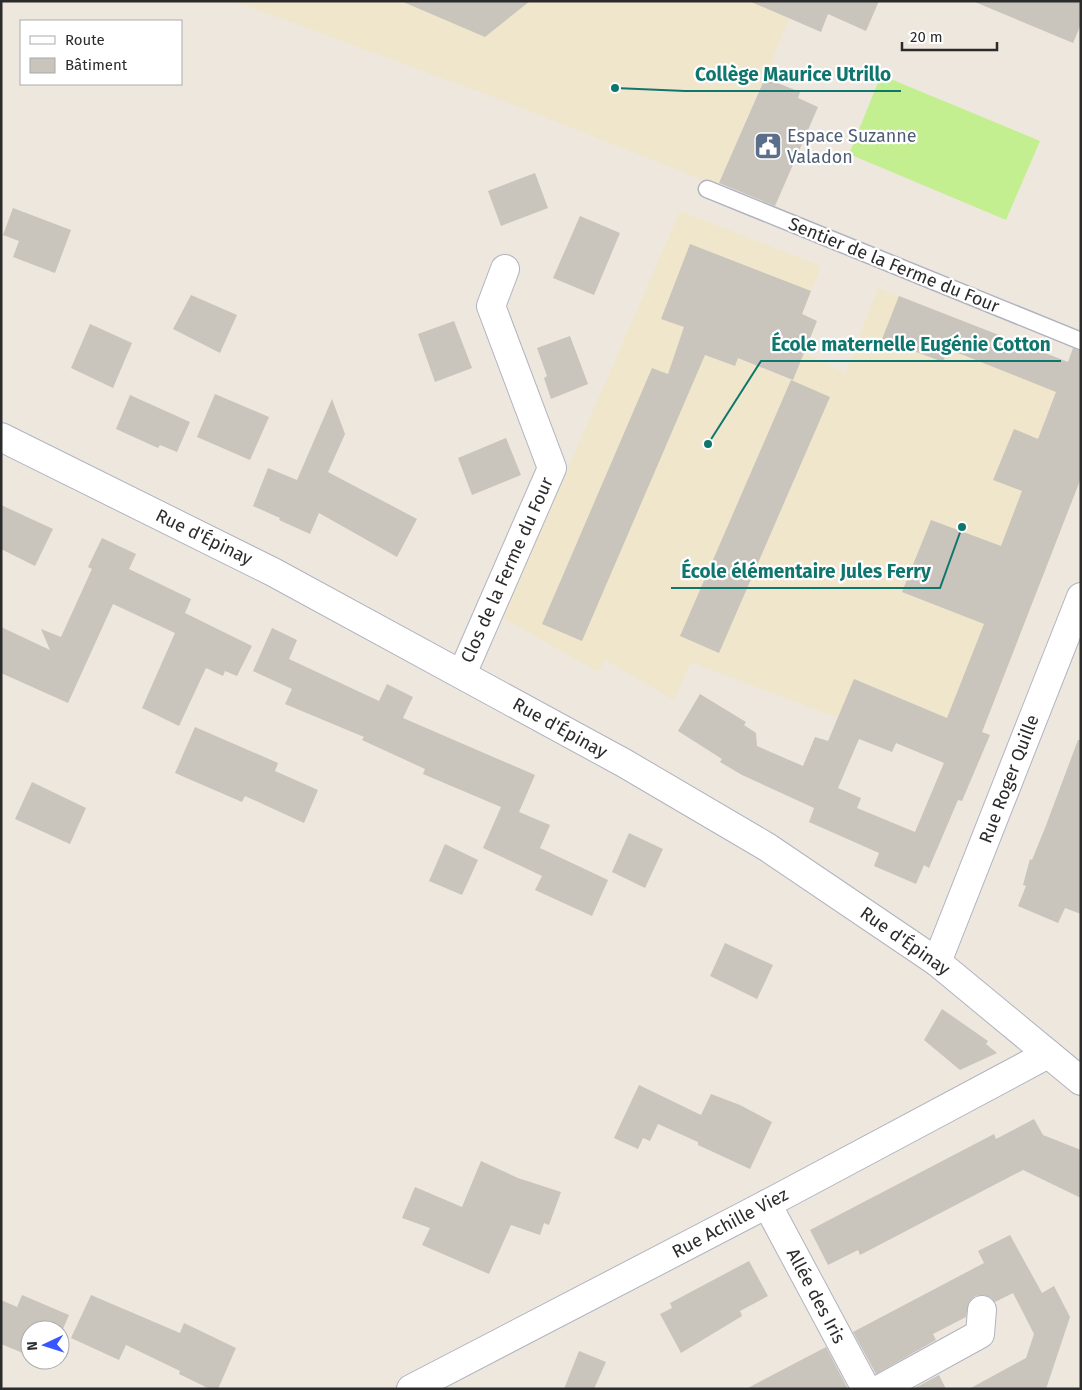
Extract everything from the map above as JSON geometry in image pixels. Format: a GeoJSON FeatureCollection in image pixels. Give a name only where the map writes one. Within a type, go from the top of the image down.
{"type":"FeatureCollection","features":[{"type":"Feature","properties":{"kind":"street","name":"Clos de la Ferme du Four"},"geometry":{"type":"LineString","coordinates":[[462,674],[552,468],[492,306],[505,268]]}},
{"type":"Feature","properties":{"kind":"street","name":"Rue d'Épinay"},"geometry":{"type":"LineString","coordinates":[[1,437],[273,572],[624,763],[767,847],[937,962],[1081,1081]]}},
{"type":"Feature","properties":{"kind":"street","name":"Rue Roger Quille"},"geometry":{"type":"LineString","coordinates":[[937,962],[1081,596]]}},
{"type":"Feature","properties":{"kind":"street","name":"Rue Achille Viez"},"geometry":{"type":"LineString","coordinates":[[411,1389],[766,1204],[1048,1054]]}},
{"type":"Feature","properties":{"kind":"street","name":"Allée des Iris"},"geometry":{"type":"LineString","coordinates":[[766,1204],[866,1389]]}},
{"type":"Feature","properties":{"kind":"street"},"geometry":{"type":"LineString","coordinates":[[880,1389],[980,1334],[982,1310]]}},
{"type":"Feature","properties":{"kind":"lane","name":"Sentier de la Ferme du Four"},"geometry":{"type":"LineString","coordinates":[[707,189],[1081,341]]}},
{"type":"Feature","properties":{"kind":"shaded area"},"geometry":{"type":"Polygon","coordinates":[[[234,1],[797,1],[718,186],[496,98],[234,1]]]}},
{"type":"Feature","properties":{"kind":"shaded area"},"geometry":{"type":"Polygon","coordinates":[[[680,211],[821,266],[802,314],[817,321],[804,353],[845,373],[878,288],[1081,367],[1081,478],[982,733],[855,680],[838,718],[691,662],[674,700],[605,660],[598,672],[503,618],[680,211]]]}},
{"type":"Feature","properties":{"kind":"green space"},"geometry":{"type":"Polygon","coordinates":[[[881,75],[1040,141],[1006,220],[849,154],[881,75]]]}},
{"type":"Feature","properties":{"kind":"building"},"geometry":{"type":"Polygon","coordinates":[[[401,1],[530,1],[485,37],[401,1]]]}},
{"type":"Feature","properties":{"kind":"building"},"geometry":{"type":"Polygon","coordinates":[[[749,1],[879,1],[866,31],[828,14],[821,32],[749,1]]]}},
{"type":"Feature","properties":{"kind":"building"},"geometry":{"type":"Polygon","coordinates":[[[1081,1],[1081,24],[1073,43],[975,2],[1081,1]]]}},
{"type":"Feature","properties":{"kind":"building","name":"Espace Suzanne Valadon"},"geometry":{"type":"Polygon","coordinates":[[[765,78],[800,92],[798,98],[818,107],[775,206],[719,183],[765,78]]]}},
{"type":"Feature","properties":{"kind":"building"},"geometry":{"type":"Polygon","coordinates":[[[535,173],[548,208],[501,226],[488,191],[535,173]]]}},
{"type":"Feature","properties":{"kind":"building"},"geometry":{"type":"Polygon","coordinates":[[[13,208],[71,230],[55,273],[13,257],[19,241],[3,235],[13,208]]]}},
{"type":"Feature","properties":{"kind":"building"},"geometry":{"type":"Polygon","coordinates":[[[580,216],[620,233],[594,295],[553,278],[580,216]]]}},
{"type":"Feature","properties":{"kind":"building"},"geometry":{"type":"Polygon","coordinates":[[[690,244],[811,291],[802,314],[817,321],[793,380],[738,358],[735,366],[705,355],[582,641],[542,624],[652,368],[668,374],[684,327],[661,319],[690,244]]]}},
{"type":"Feature","properties":{"kind":"building"},"geometry":{"type":"Polygon","coordinates":[[[191,295],[237,315],[220,353],[173,329],[191,295]]]}},
{"type":"Feature","properties":{"kind":"building"},"geometry":{"type":"Polygon","coordinates":[[[899,296],[1068,362],[1073,348],[1081,351],[1081,478],[982,732],[990,735],[962,801],[958,800],[929,868],[924,865],[916,884],[874,866],[879,853],[809,822],[814,808],[742,775],[720,762],[722,759],[678,731],[700,694],[746,722],[744,725],[756,733],[757,746],[803,766],[815,737],[828,741],[854,679],[947,718],[984,624],[902,592],[931,520],[1001,546],[1022,491],[993,480],[1014,429],[1038,439],[1056,392],[948,349],[943,362],[882,339],[899,296]],[[859,739],[838,788],[861,798],[857,808],[915,832],[944,763],[896,743],[892,752],[859,739]]]}},
{"type":"Feature","properties":{"kind":"building"},"geometry":{"type":"Polygon","coordinates":[[[454,321],[472,368],[435,382],[418,334],[454,321]]]}},
{"type":"Feature","properties":{"kind":"building"},"geometry":{"type":"Polygon","coordinates":[[[90,324],[132,343],[113,388],[71,368],[90,324]]]}},
{"type":"Feature","properties":{"kind":"building"},"geometry":{"type":"Polygon","coordinates":[[[570,336],[588,384],[551,399],[544,378],[547,376],[537,348],[570,336]]]}},
{"type":"Feature","properties":{"kind":"building"},"geometry":{"type":"Polygon","coordinates":[[[791,380],[830,397],[719,653],[680,636],[791,380]]]}},
{"type":"Feature","properties":{"kind":"building"},"geometry":{"type":"Polygon","coordinates":[[[215,394],[269,417],[250,460],[197,437],[215,394]]]}},
{"type":"Feature","properties":{"kind":"building"},"geometry":{"type":"Polygon","coordinates":[[[130,395],[190,422],[177,452],[160,445],[158,448],[116,429],[130,395]]]}},
{"type":"Feature","properties":{"kind":"building"},"geometry":{"type":"Polygon","coordinates":[[[332,399],[345,434],[328,472],[417,519],[397,557],[319,513],[310,534],[253,506],[268,468],[297,480],[332,399]]]}},
{"type":"Feature","properties":{"kind":"building"},"geometry":{"type":"Polygon","coordinates":[[[506,438],[521,475],[472,495],[458,458],[506,438]]]}},
{"type":"Feature","properties":{"kind":"building"},"geometry":{"type":"Polygon","coordinates":[[[1,505],[53,529],[35,566],[1,549],[1,505]]]}},
{"type":"Feature","properties":{"kind":"building"},"geometry":{"type":"Polygon","coordinates":[[[102,538],[136,554],[129,569],[191,599],[185,613],[252,646],[237,676],[225,671],[223,676],[206,668],[179,726],[142,708],[175,633],[113,604],[68,703],[1,673],[1,627],[50,650],[41,629],[61,637],[92,569],[88,567],[102,538]]]}},
{"type":"Feature","properties":{"kind":"building"},"geometry":{"type":"Polygon","coordinates":[[[272,628],[297,640],[289,659],[379,701],[387,684],[413,697],[403,718],[535,775],[519,812],[550,825],[540,848],[608,880],[592,916],[535,890],[542,876],[483,848],[501,807],[423,774],[425,769],[362,740],[364,737],[285,704],[292,689],[253,671],[272,628]]]}},
{"type":"Feature","properties":{"kind":"building"},"geometry":{"type":"Polygon","coordinates":[[[195,727],[278,763],[275,771],[318,790],[304,823],[245,796],[242,802],[175,773],[195,727]]]}},
{"type":"Feature","properties":{"kind":"building"},"geometry":{"type":"Polygon","coordinates":[[[1078,740],[1081,740],[1081,914],[1065,908],[1058,923],[1018,906],[1026,886],[1023,885],[1030,859],[1032,860],[1045,828],[1078,740]]]}},
{"type":"Feature","properties":{"kind":"building"},"geometry":{"type":"Polygon","coordinates":[[[32,782],[86,808],[70,844],[15,819],[32,782]]]}},
{"type":"Feature","properties":{"kind":"building"},"geometry":{"type":"Polygon","coordinates":[[[629,833],[663,849],[645,888],[612,872],[629,833]]]}},
{"type":"Feature","properties":{"kind":"building"},"geometry":{"type":"Polygon","coordinates":[[[445,844],[478,860],[462,895],[429,881],[445,844]]]}},
{"type":"Feature","properties":{"kind":"building"},"geometry":{"type":"Polygon","coordinates":[[[725,943],[773,965],[757,999],[710,976],[725,943]]]}},
{"type":"Feature","properties":{"kind":"building"},"geometry":{"type":"Polygon","coordinates":[[[942,1009],[988,1041],[986,1044],[997,1053],[960,1070],[924,1040],[942,1009]]]}},
{"type":"Feature","properties":{"kind":"building"},"geometry":{"type":"Polygon","coordinates":[[[639,1085],[701,1115],[711,1094],[740,1105],[772,1122],[750,1169],[658,1124],[650,1141],[643,1138],[638,1149],[614,1138],[639,1085]]]}},
{"type":"Feature","properties":{"kind":"building"},"geometry":{"type":"Polygon","coordinates":[[[1034,1119],[1043,1135],[1081,1150],[1081,1198],[1023,1170],[860,1255],[858,1250],[828,1265],[810,1230],[994,1134],[996,1139],[1034,1119]]]}},
{"type":"Feature","properties":{"kind":"building"},"geometry":{"type":"Polygon","coordinates":[[[481,1161],[518,1178],[561,1192],[549,1225],[544,1223],[540,1235],[511,1225],[489,1274],[422,1245],[430,1228],[402,1218],[415,1187],[462,1207],[481,1161]]]}},
{"type":"Feature","properties":{"kind":"building"},"geometry":{"type":"Polygon","coordinates":[[[1010,1235],[1042,1293],[1054,1286],[1070,1317],[1046,1389],[969,1389],[1026,1358],[1034,1334],[1013,1293],[995,1302],[990,1297],[984,1295],[975,1296],[969,1302],[966,1317],[933,1334],[936,1340],[876,1374],[853,1332],[984,1263],[978,1251],[1010,1235]]]}},
{"type":"Feature","properties":{"kind":"building"},"geometry":{"type":"Polygon","coordinates":[[[749,1261],[768,1296],[740,1311],[742,1316],[681,1353],[660,1314],[672,1308],[670,1303],[749,1261]]]}},
{"type":"Feature","properties":{"kind":"building"},"geometry":{"type":"Polygon","coordinates":[[[22,1295],[69,1315],[67,1320],[20,1320],[20,1352],[1,1344],[1,1300],[17,1307],[22,1295]]]}},
{"type":"Feature","properties":{"kind":"building"},"geometry":{"type":"Polygon","coordinates":[[[91,1295],[180,1333],[184,1323],[236,1348],[218,1389],[210,1389],[179,1374],[180,1371],[126,1345],[119,1360],[71,1338],[91,1295]]]}},
{"type":"Feature","properties":{"kind":"building"},"geometry":{"type":"Polygon","coordinates":[[[826,1347],[848,1389],[746,1389],[826,1347]]]}},
{"type":"Feature","properties":{"kind":"building"},"geometry":{"type":"Polygon","coordinates":[[[579,1351],[606,1362],[594,1389],[564,1389],[579,1351]]]}},
{"type":"Feature","properties":{"kind":"building"},"geometry":{"type":"Polygon","coordinates":[[[939,1375],[946,1389],[913,1389],[939,1375]]]}},
{"type":"Feature","properties":{"kind":"place","name":"Collège Maurice Utrillo"},"geometry":{"type":"Point","coordinates":[615,88]}},
{"type":"Feature","properties":{"kind":"place","name":"Espace Suzanne Valadon"},"geometry":{"type":"Point","coordinates":[768,146]}},
{"type":"Feature","properties":{"kind":"place","name":"École maternelle Eugénie Cotton"},"geometry":{"type":"Point","coordinates":[708,444]}},
{"type":"Feature","properties":{"kind":"place","name":"École élémentaire Jules Ferry"},"geometry":{"type":"Point","coordinates":[962,527]}}]}
